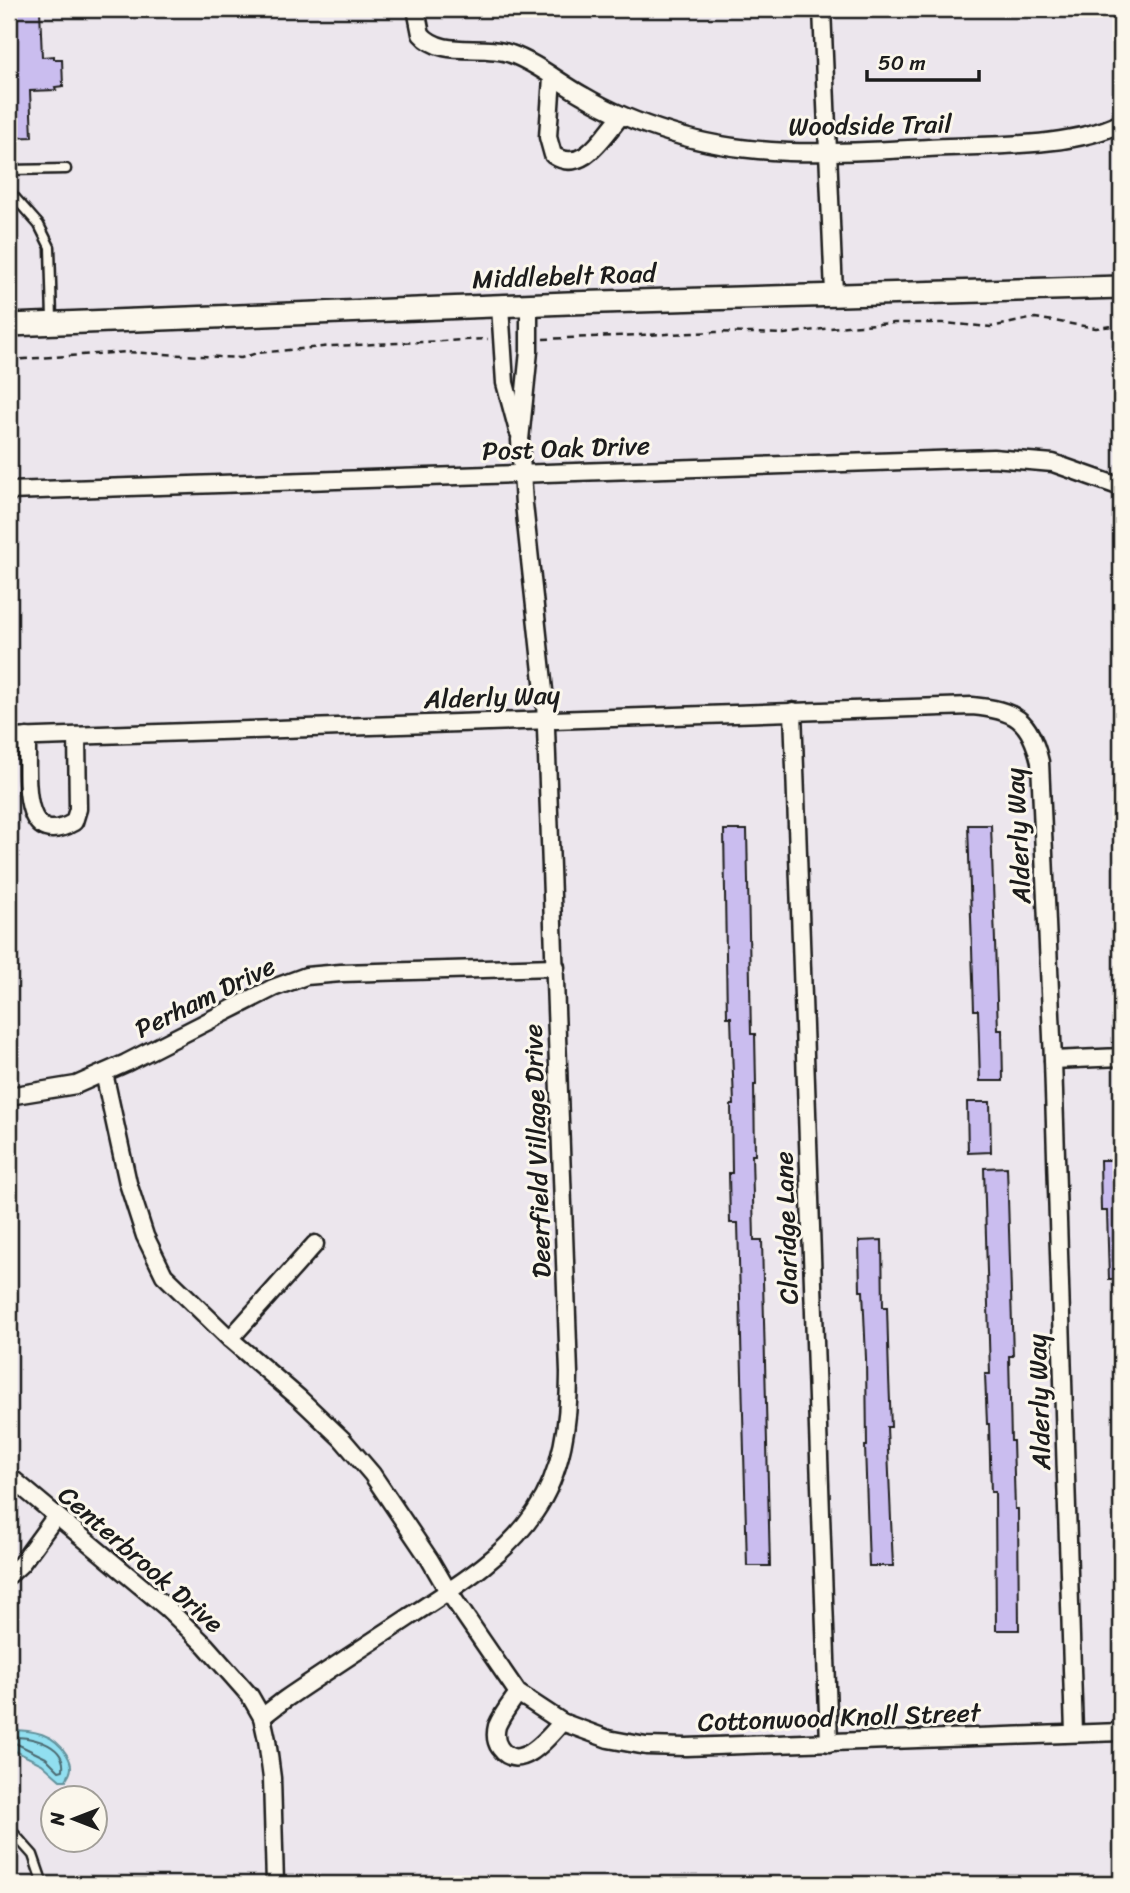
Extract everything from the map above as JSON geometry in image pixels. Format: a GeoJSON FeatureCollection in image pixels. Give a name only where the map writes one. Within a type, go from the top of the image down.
{"type":"FeatureCollection","features":[{"type":"Feature","properties":{"kind":"street","name":"Woodside Trail"},"geometry":{"type":"LineString","coordinates":[[416,9],[421,34],[436,46],[484,48],[511,54],[621,116],[672,134],[716,144],[762,151],[829,152],[999,145],[1072,138],[1109,130],[1121,124]]}},
{"type":"Feature","properties":{"kind":"street"},"geometry":{"type":"LineString","coordinates":[[822,9],[834,293]]}},
{"type":"Feature","properties":{"kind":"street"},"geometry":{"type":"LineString","coordinates":[[552,77],[548,137],[553,155],[563,162],[578,161],[590,152],[621,116]]}},
{"type":"Feature","properties":{"kind":"street","name":"Middlebelt Road"},"geometry":{"type":"LineString","coordinates":[[9,325],[834,293],[1121,286]]}},
{"type":"Feature","properties":{"kind":"street","name":"Deerfield Village Drive"},"geometry":{"type":"LineString","coordinates":[[262,1717],[479,1570],[508,1544],[536,1511],[564,1445],[569,1373],[546,720],[520,440],[529,337],[529,304]]}},
{"type":"Feature","properties":{"kind":"street","name":"Deerfield Village Drive"},"geometry":{"type":"LineString","coordinates":[[500,306],[505,383],[520,440]]}},
{"type":"Feature","properties":{"kind":"street","name":"Post Oak Drive"},"geometry":{"type":"LineString","coordinates":[[9,491],[993,458],[1053,463],[1121,487]]}},
{"type":"Feature","properties":{"kind":"street","name":"Alderly Way"},"geometry":{"type":"LineString","coordinates":[[9,738],[972,706],[1013,714],[1028,728],[1041,762],[1074,1733]]}},
{"type":"Feature","properties":{"kind":"street","name":"Claridge Lane"},"geometry":{"type":"LineString","coordinates":[[793,711],[829,1743]]}},
{"type":"Feature","properties":{"kind":"street"},"geometry":{"type":"LineString","coordinates":[[27,737],[31,813],[37,823],[48,830],[61,829],[74,822],[78,809],[77,736]]}},
{"type":"Feature","properties":{"kind":"street","name":"Perham Drive"},"geometry":{"type":"LineString","coordinates":[[9,1097],[76,1085],[232,1007],[306,976],[556,967]]}},
{"type":"Feature","properties":{"kind":"street"},"geometry":{"type":"LineString","coordinates":[[1053,1060],[1121,1057]]}},
{"type":"Feature","properties":{"kind":"street","name":"Cottonwood Knoll Street"},"geometry":{"type":"LineString","coordinates":[[104,1073],[128,1183],[145,1236],[164,1275],[230,1339],[342,1439],[372,1474],[518,1693],[562,1722],[608,1739],[646,1746],[829,1743],[1121,1732]]}},
{"type":"Feature","properties":{"kind":"street"},"geometry":{"type":"LineString","coordinates":[[230,1339],[315,1244]]}},
{"type":"Feature","properties":{"kind":"street","name":"Centerbrook Drive"},"geometry":{"type":"LineString","coordinates":[[10,1481],[167,1608],[205,1645],[250,1696],[262,1717],[272,1778],[275,1884]]}},
{"type":"Feature","properties":{"kind":"street"},"geometry":{"type":"LineString","coordinates":[[9,1575],[21,1564],[56,1516]]}},
{"type":"Feature","properties":{"kind":"street"},"geometry":{"type":"LineString","coordinates":[[518,1693],[498,1726],[495,1738],[507,1755],[516,1757],[528,1754],[543,1744],[562,1722]]}},
{"type":"Feature","properties":{"kind":"lane"},"geometry":{"type":"LineString","coordinates":[[9,170],[66,169]]}},
{"type":"Feature","properties":{"kind":"lane"},"geometry":{"type":"LineString","coordinates":[[9,191],[39,225],[50,247],[52,323]]}},
{"type":"Feature","properties":{"kind":"lane"},"geometry":{"type":"LineString","coordinates":[[9,1828],[33,1855],[43,1884]]}},
{"type":"Feature","properties":{"kind":"path"},"geometry":{"type":"LineString","coordinates":[[529,337],[582,338],[716,332],[784,334],[894,323],[992,327],[1035,318],[1096,328],[1121,325]]}},
{"type":"Feature","properties":{"kind":"path"},"geometry":{"type":"LineString","coordinates":[[9,360],[126,352],[241,358],[257,353],[332,346],[502,338]]}},
{"type":"Feature","properties":{"kind":"water"},"geometry":{"type":"Polygon","coordinates":[[[9,1730],[42,1734],[56,1742],[67,1755],[71,1765],[66,1780],[60,1780],[42,1764],[9,1748],[9,1730]]]}},
{"type":"Feature","properties":{"kind":"building"},"geometry":{"type":"Polygon","coordinates":[[[9,9],[40,9],[42,57],[54,56],[54,59],[62,59],[63,86],[55,87],[56,90],[30,91],[32,137],[9,138],[9,9]]]}},
{"type":"Feature","properties":{"kind":"building"},"geometry":{"type":"Polygon","coordinates":[[[968,825],[991,825],[998,1030],[1002,1030],[1003,1081],[980,1081],[978,1010],[974,1010],[968,825]]]}},
{"type":"Feature","properties":{"kind":"building"},"geometry":{"type":"Polygon","coordinates":[[[724,830],[747,830],[751,1034],[755,1034],[756,1085],[755,1155],[752,1155],[754,1240],[762,1240],[770,1566],[747,1566],[738,1223],[730,1223],[731,1105],[734,1105],[731,1017],[727,1017],[724,830]]]}},
{"type":"Feature","properties":{"kind":"building"},"geometry":{"type":"Polygon","coordinates":[[[967,1102],[990,1102],[991,1152],[968,1153],[967,1102]]]}},
{"type":"Feature","properties":{"kind":"building"},"geometry":{"type":"Polygon","coordinates":[[[1100,1160],[1121,1160],[1121,1279],[1109,1279],[1107,1211],[1101,1211],[1100,1160]]]}},
{"type":"Feature","properties":{"kind":"building"},"geometry":{"type":"Polygon","coordinates":[[[1007,1167],[1013,1356],[1009,1356],[1011,1441],[1015,1509],[1018,1509],[1019,1630],[996,1630],[995,1492],[991,1492],[985,1374],[990,1374],[984,1168],[1007,1167]]]}},
{"type":"Feature","properties":{"kind":"building"},"geometry":{"type":"Polygon","coordinates":[[[882,1240],[883,1307],[887,1307],[891,1427],[887,1427],[893,1566],[869,1566],[865,1446],[866,1358],[859,1241],[882,1240]]]}}]}
